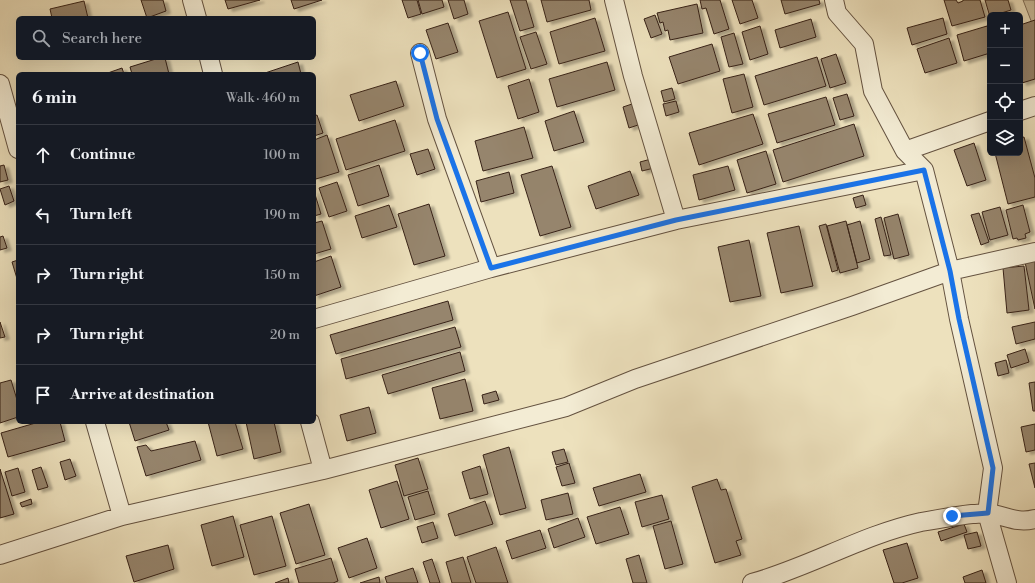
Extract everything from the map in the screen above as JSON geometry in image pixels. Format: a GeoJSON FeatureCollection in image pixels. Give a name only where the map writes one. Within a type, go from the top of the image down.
{"type":"FeatureCollection","features":[{"type":"Feature","properties":{"kind":"street"},"geometry":{"type":"LineString","coordinates":[[192,0],[196,16]]}},
{"type":"Feature","properties":{"kind":"street"},"geometry":{"type":"LineString","coordinates":[[614,0],[633,76],[676,220]]}},
{"type":"Feature","properties":{"kind":"street"},"geometry":{"type":"LineString","coordinates":[[834,0],[837,13],[864,44],[873,91],[904,151],[924,170],[950,271],[959,319],[993,468],[988,513],[1007,583]]}},
{"type":"Feature","properties":{"kind":"street"},"geometry":{"type":"LineString","coordinates":[[420,53],[437,119],[491,268]]}},
{"type":"Feature","properties":{"kind":"street"},"geometry":{"type":"LineString","coordinates":[[209,60],[212,72]]}},
{"type":"Feature","properties":{"kind":"street"},"geometry":{"type":"LineString","coordinates":[[0,84],[16,142]]}},
{"type":"Feature","properties":{"kind":"street"},"geometry":{"type":"LineString","coordinates":[[1023,110],[1035,106]]}},
{"type":"Feature","properties":{"kind":"street"},"geometry":{"type":"LineString","coordinates":[[904,151],[987,122]]}},
{"type":"Feature","properties":{"kind":"street"},"geometry":{"type":"LineString","coordinates":[[316,318],[491,268],[676,220],[924,170]]}},
{"type":"Feature","properties":{"kind":"street"},"geometry":{"type":"LineString","coordinates":[[0,555],[122,516],[323,470],[566,407],[635,379],[844,309],[950,271],[1035,252]]}},
{"type":"Feature","properties":{"kind":"street"},"geometry":{"type":"LineString","coordinates":[[96,424],[122,516]]}},
{"type":"Feature","properties":{"kind":"street"},"geometry":{"type":"LineString","coordinates":[[311,424],[323,470]]}},
{"type":"Feature","properties":{"kind":"street"},"geometry":{"type":"LineString","coordinates":[[752,583],[779,579],[870,537],[919,523],[952,516],[988,513],[1008,519],[1028,521],[1035,519]]}},
{"type":"Feature","properties":{"kind":"shaded area"},"geometry":{"type":"Polygon","coordinates":[[[1023,0],[1035,0],[1035,31],[1023,0]]]}},
{"type":"Feature","properties":{"kind":"building"},"geometry":{"type":"Polygon","coordinates":[[[141,0],[163,0],[166,11],[152,16],[146,16],[141,0]]]}},
{"type":"Feature","properties":{"kind":"building"},"geometry":{"type":"Polygon","coordinates":[[[225,0],[260,0],[228,9],[225,0]]]}},
{"type":"Feature","properties":{"kind":"building"},"geometry":{"type":"Polygon","coordinates":[[[291,0],[322,0],[294,9],[291,0]]]}},
{"type":"Feature","properties":{"kind":"building"},"geometry":{"type":"Polygon","coordinates":[[[402,0],[417,0],[421,14],[408,18],[402,0]]]}},
{"type":"Feature","properties":{"kind":"building"},"geometry":{"type":"Polygon","coordinates":[[[418,0],[442,0],[444,7],[422,14],[418,0]]]}},
{"type":"Feature","properties":{"kind":"building"},"geometry":{"type":"Polygon","coordinates":[[[448,0],[464,0],[468,14],[454,19],[448,0]]]}},
{"type":"Feature","properties":{"kind":"building"},"geometry":{"type":"Polygon","coordinates":[[[510,0],[526,0],[534,27],[520,31],[510,0]]]}},
{"type":"Feature","properties":{"kind":"building"},"geometry":{"type":"Polygon","coordinates":[[[541,0],[589,0],[591,10],[547,22],[541,0]]]}},
{"type":"Feature","properties":{"kind":"building"},"geometry":{"type":"Polygon","coordinates":[[[700,0],[720,0],[729,29],[714,34],[706,8],[702,9],[700,0]]]}},
{"type":"Feature","properties":{"kind":"building"},"geometry":{"type":"Polygon","coordinates":[[[732,0],[752,0],[758,18],[740,24],[732,0]]]}},
{"type":"Feature","properties":{"kind":"building"},"geometry":{"type":"Polygon","coordinates":[[[781,0],[819,0],[820,4],[785,14],[781,0]]]}},
{"type":"Feature","properties":{"kind":"building"},"geometry":{"type":"Polygon","coordinates":[[[944,0],[956,0],[958,3],[963,0],[980,0],[985,17],[952,26],[944,0]]]}},
{"type":"Feature","properties":{"kind":"building"},"geometry":{"type":"Polygon","coordinates":[[[985,0],[1008,0],[1011,10],[1005,12],[989,12],[985,0]]]}},
{"type":"Feature","properties":{"kind":"building"},"geometry":{"type":"Polygon","coordinates":[[[84,1],[88,16],[52,16],[50,9],[84,1]]]}},
{"type":"Feature","properties":{"kind":"building"},"geometry":{"type":"Polygon","coordinates":[[[697,4],[703,33],[670,40],[668,30],[665,31],[663,22],[660,23],[657,13],[697,4]]]}},
{"type":"Feature","properties":{"kind":"building"},"geometry":{"type":"Polygon","coordinates":[[[508,12],[526,69],[497,78],[479,21],[508,12]]]}},
{"type":"Feature","properties":{"kind":"building"},"geometry":{"type":"Polygon","coordinates":[[[655,15],[662,34],[651,38],[644,19],[655,15]]]}},
{"type":"Feature","properties":{"kind":"building"},"geometry":{"type":"Polygon","coordinates":[[[595,18],[605,51],[559,64],[550,32],[595,18]]]}},
{"type":"Feature","properties":{"kind":"building"},"geometry":{"type":"Polygon","coordinates":[[[943,18],[947,34],[912,45],[907,28],[943,18]]]}},
{"type":"Feature","properties":{"kind":"building"},"geometry":{"type":"Polygon","coordinates":[[[811,19],[816,37],[780,48],[775,30],[811,19]]]}},
{"type":"Feature","properties":{"kind":"building"},"geometry":{"type":"Polygon","coordinates":[[[1035,20],[1035,79],[1023,83],[1023,48],[1023,24],[1035,20]]]}},
{"type":"Feature","properties":{"kind":"building"},"geometry":{"type":"Polygon","coordinates":[[[448,23],[458,52],[436,59],[426,30],[448,23]]]}},
{"type":"Feature","properties":{"kind":"building"},"geometry":{"type":"Polygon","coordinates":[[[760,26],[768,54],[750,60],[742,32],[760,26]]]}},
{"type":"Feature","properties":{"kind":"building"},"geometry":{"type":"Polygon","coordinates":[[[987,26],[987,54],[964,61],[957,35],[987,26]]]}},
{"type":"Feature","properties":{"kind":"building"},"geometry":{"type":"Polygon","coordinates":[[[536,32],[547,64],[531,69],[520,37],[536,32]]]}},
{"type":"Feature","properties":{"kind":"building"},"geometry":{"type":"Polygon","coordinates":[[[734,33],[743,64],[729,67],[721,37],[734,33]]]}},
{"type":"Feature","properties":{"kind":"building"},"geometry":{"type":"Polygon","coordinates":[[[949,38],[957,63],[925,73],[917,49],[949,38]]]}},
{"type":"Feature","properties":{"kind":"building"},"geometry":{"type":"Polygon","coordinates":[[[712,44],[720,71],[678,84],[669,57],[712,44]]]}},
{"type":"Feature","properties":{"kind":"building"},"geometry":{"type":"Polygon","coordinates":[[[836,54],[846,83],[830,88],[821,59],[836,54]]]}},
{"type":"Feature","properties":{"kind":"building"},"geometry":{"type":"Polygon","coordinates":[[[817,57],[826,86],[764,105],[755,76],[817,57]]]}},
{"type":"Feature","properties":{"kind":"building"},"geometry":{"type":"Polygon","coordinates":[[[153,60],[166,60],[168,72],[131,72],[130,67],[153,60]]]}},
{"type":"Feature","properties":{"kind":"building"},"geometry":{"type":"Polygon","coordinates":[[[298,62],[300,72],[268,72],[298,62]]]}},
{"type":"Feature","properties":{"kind":"building"},"geometry":{"type":"Polygon","coordinates":[[[607,62],[615,90],[557,107],[549,79],[607,62]]]}},
{"type":"Feature","properties":{"kind":"building"},"geometry":{"type":"Polygon","coordinates":[[[122,68],[123,72],[111,72],[122,68]]]}},
{"type":"Feature","properties":{"kind":"building"},"geometry":{"type":"Polygon","coordinates":[[[744,74],[753,107],[732,113],[723,79],[744,74]]]}},
{"type":"Feature","properties":{"kind":"building"},"geometry":{"type":"Polygon","coordinates":[[[529,79],[539,112],[518,119],[508,86],[529,79]]]}},
{"type":"Feature","properties":{"kind":"building"},"geometry":{"type":"Polygon","coordinates":[[[396,81],[404,106],[359,121],[350,95],[396,81]]]}},
{"type":"Feature","properties":{"kind":"building"},"geometry":{"type":"Polygon","coordinates":[[[672,88],[675,99],[664,102],[661,91],[672,88]]]}},
{"type":"Feature","properties":{"kind":"building"},"geometry":{"type":"Polygon","coordinates":[[[847,94],[854,116],[840,120],[833,98],[847,94]]]}},
{"type":"Feature","properties":{"kind":"building"},"geometry":{"type":"Polygon","coordinates":[[[826,97],[835,125],[777,143],[768,114],[826,97]]]}},
{"type":"Feature","properties":{"kind":"building"},"geometry":{"type":"Polygon","coordinates":[[[676,101],[679,112],[666,116],[663,104],[676,101]]]}},
{"type":"Feature","properties":{"kind":"building"},"geometry":{"type":"Polygon","coordinates":[[[638,102],[644,123],[629,128],[623,107],[638,102]]]}},
{"type":"Feature","properties":{"kind":"building"},"geometry":{"type":"Polygon","coordinates":[[[574,111],[584,142],[554,151],[545,121],[574,111]]]}},
{"type":"Feature","properties":{"kind":"building"},"geometry":{"type":"Polygon","coordinates":[[[753,114],[763,144],[699,165],[689,133],[753,114]]]}},
{"type":"Feature","properties":{"kind":"building"},"geometry":{"type":"Polygon","coordinates":[[[316,115],[323,133],[316,135],[316,115]]]}},
{"type":"Feature","properties":{"kind":"building"},"geometry":{"type":"Polygon","coordinates":[[[395,120],[405,151],[346,170],[336,139],[395,120]]]}},
{"type":"Feature","properties":{"kind":"building"},"geometry":{"type":"Polygon","coordinates":[[[854,124],[864,156],[783,182],[773,150],[854,124]]]}},
{"type":"Feature","properties":{"kind":"building"},"geometry":{"type":"Polygon","coordinates":[[[524,127],[533,158],[483,171],[475,141],[524,127]]]}},
{"type":"Feature","properties":{"kind":"building"},"geometry":{"type":"Polygon","coordinates":[[[327,135],[339,172],[316,179],[316,139],[327,135]]]}},
{"type":"Feature","properties":{"kind":"building"},"geometry":{"type":"Polygon","coordinates":[[[1023,137],[1035,178],[1035,197],[1008,204],[996,156],[1023,156],[1023,137]]]}},
{"type":"Feature","properties":{"kind":"building"},"geometry":{"type":"Polygon","coordinates":[[[974,143],[986,180],[967,186],[954,150],[974,143]]]}},
{"type":"Feature","properties":{"kind":"building"},"geometry":{"type":"Polygon","coordinates":[[[428,149],[435,169],[417,175],[410,154],[428,149]]]}},
{"type":"Feature","properties":{"kind":"building"},"geometry":{"type":"Polygon","coordinates":[[[766,151],[776,184],[747,193],[737,160],[766,151]]]}},
{"type":"Feature","properties":{"kind":"building"},"geometry":{"type":"Polygon","coordinates":[[[651,159],[654,168],[642,171],[640,162],[651,159]]]}},
{"type":"Feature","properties":{"kind":"building"},"geometry":{"type":"Polygon","coordinates":[[[4,165],[8,180],[0,182],[0,166],[4,165]]]}},
{"type":"Feature","properties":{"kind":"building"},"geometry":{"type":"Polygon","coordinates":[[[379,165],[389,196],[358,206],[348,175],[379,165]]]}},
{"type":"Feature","properties":{"kind":"building"},"geometry":{"type":"Polygon","coordinates":[[[552,166],[571,227],[540,236],[521,175],[552,166]]]}},
{"type":"Feature","properties":{"kind":"building"},"geometry":{"type":"Polygon","coordinates":[[[728,166],[735,190],[699,200],[693,175],[728,166]]]}},
{"type":"Feature","properties":{"kind":"building"},"geometry":{"type":"Polygon","coordinates":[[[630,171],[639,195],[596,209],[588,186],[630,171]]]}},
{"type":"Feature","properties":{"kind":"building"},"geometry":{"type":"Polygon","coordinates":[[[509,172],[514,193],[481,202],[476,181],[509,172]]]}},
{"type":"Feature","properties":{"kind":"building"},"geometry":{"type":"Polygon","coordinates":[[[337,182],[347,211],[329,217],[319,188],[337,182]]]}},
{"type":"Feature","properties":{"kind":"building"},"geometry":{"type":"Polygon","coordinates":[[[9,186],[14,201],[5,205],[0,189],[9,186]]]}},
{"type":"Feature","properties":{"kind":"building"},"geometry":{"type":"Polygon","coordinates":[[[863,195],[866,205],[856,208],[853,198],[863,195]]]}},
{"type":"Feature","properties":{"kind":"building"},"geometry":{"type":"Polygon","coordinates":[[[316,198],[321,214],[316,215],[316,198]]]}},
{"type":"Feature","properties":{"kind":"building"},"geometry":{"type":"Polygon","coordinates":[[[429,204],[445,256],[414,265],[398,214],[429,204]]]}},
{"type":"Feature","properties":{"kind":"building"},"geometry":{"type":"Polygon","coordinates":[[[389,205],[397,227],[362,238],[355,216],[389,205]]]}},
{"type":"Feature","properties":{"kind":"building"},"geometry":{"type":"Polygon","coordinates":[[[1023,205],[1030,232],[1025,234],[1026,238],[1018,240],[1017,238],[1013,239],[1006,210],[1023,205]]]}},
{"type":"Feature","properties":{"kind":"building"},"geometry":{"type":"Polygon","coordinates":[[[1000,207],[1008,235],[990,240],[982,212],[1000,207]]]}},
{"type":"Feature","properties":{"kind":"building"},"geometry":{"type":"Polygon","coordinates":[[[979,213],[989,242],[981,245],[971,215],[979,213]]]}},
{"type":"Feature","properties":{"kind":"building"},"geometry":{"type":"Polygon","coordinates":[[[898,214],[909,255],[894,259],[884,218],[898,214]]]}},
{"type":"Feature","properties":{"kind":"building"},"geometry":{"type":"Polygon","coordinates":[[[881,217],[891,255],[884,256],[875,219],[881,217]]]}},
{"type":"Feature","properties":{"kind":"building"},"geometry":{"type":"Polygon","coordinates":[[[322,221],[331,249],[316,253],[316,222],[322,221]]]}},
{"type":"Feature","properties":{"kind":"building"},"geometry":{"type":"Polygon","coordinates":[[[846,221],[858,268],[840,273],[827,226],[846,221]]]}},
{"type":"Feature","properties":{"kind":"building"},"geometry":{"type":"Polygon","coordinates":[[[860,221],[870,259],[857,263],[847,225],[860,221]]]}},
{"type":"Feature","properties":{"kind":"building"},"geometry":{"type":"Polygon","coordinates":[[[826,224],[838,270],[832,272],[819,226],[826,224]]]}},
{"type":"Feature","properties":{"kind":"building"},"geometry":{"type":"Polygon","coordinates":[[[799,226],[813,286],[781,293],[767,233],[799,226]]]}},
{"type":"Feature","properties":{"kind":"building"},"geometry":{"type":"Polygon","coordinates":[[[3,236],[7,248],[0,250],[0,237],[3,236]]]}},
{"type":"Feature","properties":{"kind":"building"},"geometry":{"type":"Polygon","coordinates":[[[749,240],[761,296],[730,302],[718,247],[749,240]]]}},
{"type":"Feature","properties":{"kind":"building"},"geometry":{"type":"Polygon","coordinates":[[[331,256],[341,287],[316,295],[316,261],[331,256]]]}},
{"type":"Feature","properties":{"kind":"building"},"geometry":{"type":"Polygon","coordinates":[[[1035,260],[1035,309],[1025,262],[1035,260]]]}},
{"type":"Feature","properties":{"kind":"building"},"geometry":{"type":"Polygon","coordinates":[[[16,261],[16,275],[12,262],[16,261]]]}},
{"type":"Feature","properties":{"kind":"building"},"geometry":{"type":"Polygon","coordinates":[[[1024,266],[1029,310],[1007,313],[1003,268],[1024,266]]]}},
{"type":"Feature","properties":{"kind":"building"},"geometry":{"type":"Polygon","coordinates":[[[448,301],[453,320],[336,354],[330,335],[448,301]]]}},
{"type":"Feature","properties":{"kind":"building"},"geometry":{"type":"Polygon","coordinates":[[[0,322],[5,337],[0,338],[0,322]]]}},
{"type":"Feature","properties":{"kind":"building"},"geometry":{"type":"Polygon","coordinates":[[[1035,322],[1035,339],[1016,344],[1012,327],[1035,322]]]}},
{"type":"Feature","properties":{"kind":"building"},"geometry":{"type":"Polygon","coordinates":[[[455,327],[461,347],[346,379],[341,359],[455,327]]]}},
{"type":"Feature","properties":{"kind":"building"},"geometry":{"type":"Polygon","coordinates":[[[1025,349],[1029,362],[1011,368],[1007,355],[1025,349]]]}},
{"type":"Feature","properties":{"kind":"building"},"geometry":{"type":"Polygon","coordinates":[[[460,352],[465,371],[388,394],[382,375],[460,352]]]}},
{"type":"Feature","properties":{"kind":"building"},"geometry":{"type":"Polygon","coordinates":[[[1006,360],[1009,373],[998,376],[995,363],[1006,360]]]}},
{"type":"Feature","properties":{"kind":"building"},"geometry":{"type":"Polygon","coordinates":[[[465,379],[473,411],[440,419],[432,388],[465,379]]]}},
{"type":"Feature","properties":{"kind":"building"},"geometry":{"type":"Polygon","coordinates":[[[11,380],[16,396],[16,418],[0,423],[0,383],[11,380]]]}},
{"type":"Feature","properties":{"kind":"building"},"geometry":{"type":"Polygon","coordinates":[[[1035,382],[1035,411],[1033,411],[1029,383],[1035,382]]]}},
{"type":"Feature","properties":{"kind":"building"},"geometry":{"type":"Polygon","coordinates":[[[496,391],[499,400],[484,404],[482,395],[496,391]]]}},
{"type":"Feature","properties":{"kind":"building"},"geometry":{"type":"Polygon","coordinates":[[[369,407],[376,433],[347,441],[340,415],[369,407]]]}},
{"type":"Feature","properties":{"kind":"building"},"geometry":{"type":"Polygon","coordinates":[[[32,424],[61,424],[65,441],[8,457],[1,433],[32,424]]]}},
{"type":"Feature","properties":{"kind":"building"},"geometry":{"type":"Polygon","coordinates":[[[130,424],[167,424],[169,430],[135,441],[130,424]]]}},
{"type":"Feature","properties":{"kind":"building"},"geometry":{"type":"Polygon","coordinates":[[[209,424],[236,424],[243,449],[217,456],[209,424]]]}},
{"type":"Feature","properties":{"kind":"building"},"geometry":{"type":"Polygon","coordinates":[[[246,424],[274,424],[281,452],[254,459],[246,424]]]}},
{"type":"Feature","properties":{"kind":"building"},"geometry":{"type":"Polygon","coordinates":[[[1035,424],[1035,450],[1026,452],[1021,427],[1035,424]]]}},
{"type":"Feature","properties":{"kind":"building"},"geometry":{"type":"Polygon","coordinates":[[[195,441],[201,460],[146,476],[137,447],[146,445],[151,451],[195,441]]]}},
{"type":"Feature","properties":{"kind":"building"},"geometry":{"type":"Polygon","coordinates":[[[509,447],[526,508],[500,515],[483,455],[509,447]]]}},
{"type":"Feature","properties":{"kind":"building"},"geometry":{"type":"Polygon","coordinates":[[[564,449],[568,462],[556,465],[552,452],[564,449]]]}},
{"type":"Feature","properties":{"kind":"building"},"geometry":{"type":"Polygon","coordinates":[[[418,458],[428,489],[404,496],[395,465],[418,458]]]}},
{"type":"Feature","properties":{"kind":"building"},"geometry":{"type":"Polygon","coordinates":[[[70,459],[76,476],[65,480],[60,462],[70,459]]]}},
{"type":"Feature","properties":{"kind":"building"},"geometry":{"type":"Polygon","coordinates":[[[569,463],[575,483],[562,486],[556,467],[569,463]]]}},
{"type":"Feature","properties":{"kind":"building"},"geometry":{"type":"Polygon","coordinates":[[[1035,463],[1035,488],[1029,464],[1035,463]]]}},
{"type":"Feature","properties":{"kind":"building"},"geometry":{"type":"Polygon","coordinates":[[[480,466],[488,494],[470,499],[462,472],[480,466]]]}},
{"type":"Feature","properties":{"kind":"building"},"geometry":{"type":"Polygon","coordinates":[[[41,467],[48,487],[38,490],[32,470],[41,467]]]}},
{"type":"Feature","properties":{"kind":"building"},"geometry":{"type":"Polygon","coordinates":[[[18,468],[25,492],[12,496],[5,472],[18,468]]]}},
{"type":"Feature","properties":{"kind":"building"},"geometry":{"type":"Polygon","coordinates":[[[0,469],[14,514],[0,518],[0,469]]]}},
{"type":"Feature","properties":{"kind":"building"},"geometry":{"type":"Polygon","coordinates":[[[640,474],[646,492],[599,506],[593,488],[640,474]]]}},
{"type":"Feature","properties":{"kind":"building"},"geometry":{"type":"Polygon","coordinates":[[[717,479],[721,490],[726,489],[742,539],[736,541],[741,555],[715,563],[692,487],[717,479]]]}},
{"type":"Feature","properties":{"kind":"building"},"geometry":{"type":"Polygon","coordinates":[[[397,481],[409,519],[381,528],[369,490],[397,481]]]}},
{"type":"Feature","properties":{"kind":"building"},"geometry":{"type":"Polygon","coordinates":[[[428,491],[435,514],[415,520],[408,497],[428,491]]]}},
{"type":"Feature","properties":{"kind":"building"},"geometry":{"type":"Polygon","coordinates":[[[568,493],[573,514],[546,520],[541,500],[568,493]]]}},
{"type":"Feature","properties":{"kind":"building"},"geometry":{"type":"Polygon","coordinates":[[[662,495],[669,519],[642,527],[635,502],[662,495]]]}},
{"type":"Feature","properties":{"kind":"building"},"geometry":{"type":"Polygon","coordinates":[[[31,499],[32,504],[22,507],[20,503],[31,499]]]}},
{"type":"Feature","properties":{"kind":"building"},"geometry":{"type":"Polygon","coordinates":[[[485,501],[493,524],[455,536],[448,514],[485,501]]]}},
{"type":"Feature","properties":{"kind":"building"},"geometry":{"type":"Polygon","coordinates":[[[309,504],[325,555],[296,564],[280,513],[309,504]]]}},
{"type":"Feature","properties":{"kind":"building"},"geometry":{"type":"Polygon","coordinates":[[[620,507],[629,534],[596,544],[587,517],[620,507]]]}},
{"type":"Feature","properties":{"kind":"building"},"geometry":{"type":"Polygon","coordinates":[[[233,516],[244,557],[212,566],[201,525],[233,516]]]}},
{"type":"Feature","properties":{"kind":"building"},"geometry":{"type":"Polygon","coordinates":[[[272,516],[286,566],[254,575],[240,525],[272,516]]]}},
{"type":"Feature","properties":{"kind":"building"},"geometry":{"type":"Polygon","coordinates":[[[578,518],[585,537],[554,548],[548,529],[578,518]]]}},
{"type":"Feature","properties":{"kind":"building"},"geometry":{"type":"Polygon","coordinates":[[[671,521],[683,564],[665,569],[653,526],[671,521]]]}},
{"type":"Feature","properties":{"kind":"building"},"geometry":{"type":"Polygon","coordinates":[[[433,522],[438,538],[422,543],[417,527],[433,522]]]}},
{"type":"Feature","properties":{"kind":"building"},"geometry":{"type":"Polygon","coordinates":[[[964,524],[967,532],[941,541],[938,532],[964,524]]]}},
{"type":"Feature","properties":{"kind":"building"},"geometry":{"type":"Polygon","coordinates":[[[540,530],[546,548],[512,559],[506,541],[540,530]]]}},
{"type":"Feature","properties":{"kind":"building"},"geometry":{"type":"Polygon","coordinates":[[[977,532],[981,546],[968,549],[964,535],[977,532]]]}},
{"type":"Feature","properties":{"kind":"building"},"geometry":{"type":"Polygon","coordinates":[[[367,538],[377,568],[349,578],[338,548],[367,538]]]}},
{"type":"Feature","properties":{"kind":"building"},"geometry":{"type":"Polygon","coordinates":[[[907,543],[918,578],[902,583],[894,583],[883,550],[907,543]]]}},
{"type":"Feature","properties":{"kind":"building"},"geometry":{"type":"Polygon","coordinates":[[[168,545],[174,569],[134,582],[126,556],[168,545]]]}},
{"type":"Feature","properties":{"kind":"building"},"geometry":{"type":"Polygon","coordinates":[[[496,547],[508,583],[476,583],[467,557],[496,547]]]}},
{"type":"Feature","properties":{"kind":"building"},"geometry":{"type":"Polygon","coordinates":[[[639,555],[647,583],[633,583],[626,559],[639,555]]]}},
{"type":"Feature","properties":{"kind":"building"},"geometry":{"type":"Polygon","coordinates":[[[463,557],[471,583],[452,583],[446,562],[463,557]]]}},
{"type":"Feature","properties":{"kind":"building"},"geometry":{"type":"Polygon","coordinates":[[[331,558],[338,581],[333,583],[299,583],[295,569],[331,558]]]}},
{"type":"Feature","properties":{"kind":"building"},"geometry":{"type":"Polygon","coordinates":[[[432,559],[440,583],[430,583],[423,562],[432,559]]]}},
{"type":"Feature","properties":{"kind":"building"},"geometry":{"type":"Polygon","coordinates":[[[413,568],[418,583],[387,583],[385,577],[413,568]]]}},
{"type":"Feature","properties":{"kind":"building"},"geometry":{"type":"Polygon","coordinates":[[[982,570],[986,583],[965,583],[963,577],[982,570]]]}},
{"type":"Feature","properties":{"kind":"building"},"geometry":{"type":"Polygon","coordinates":[[[379,577],[380,583],[360,583],[379,577]]]}},
{"type":"Feature","properties":{"kind":"building"},"geometry":{"type":"Polygon","coordinates":[[[288,578],[289,583],[275,583],[288,578]]]}},
{"type":"Feature","properties":{"kind":"route"},"geometry":{"type":"LineString","coordinates":[[420,53],[437,119],[491,268],[676,220],[924,170],[950,271],[959,319],[993,468],[988,513],[952,516]]}}]}
